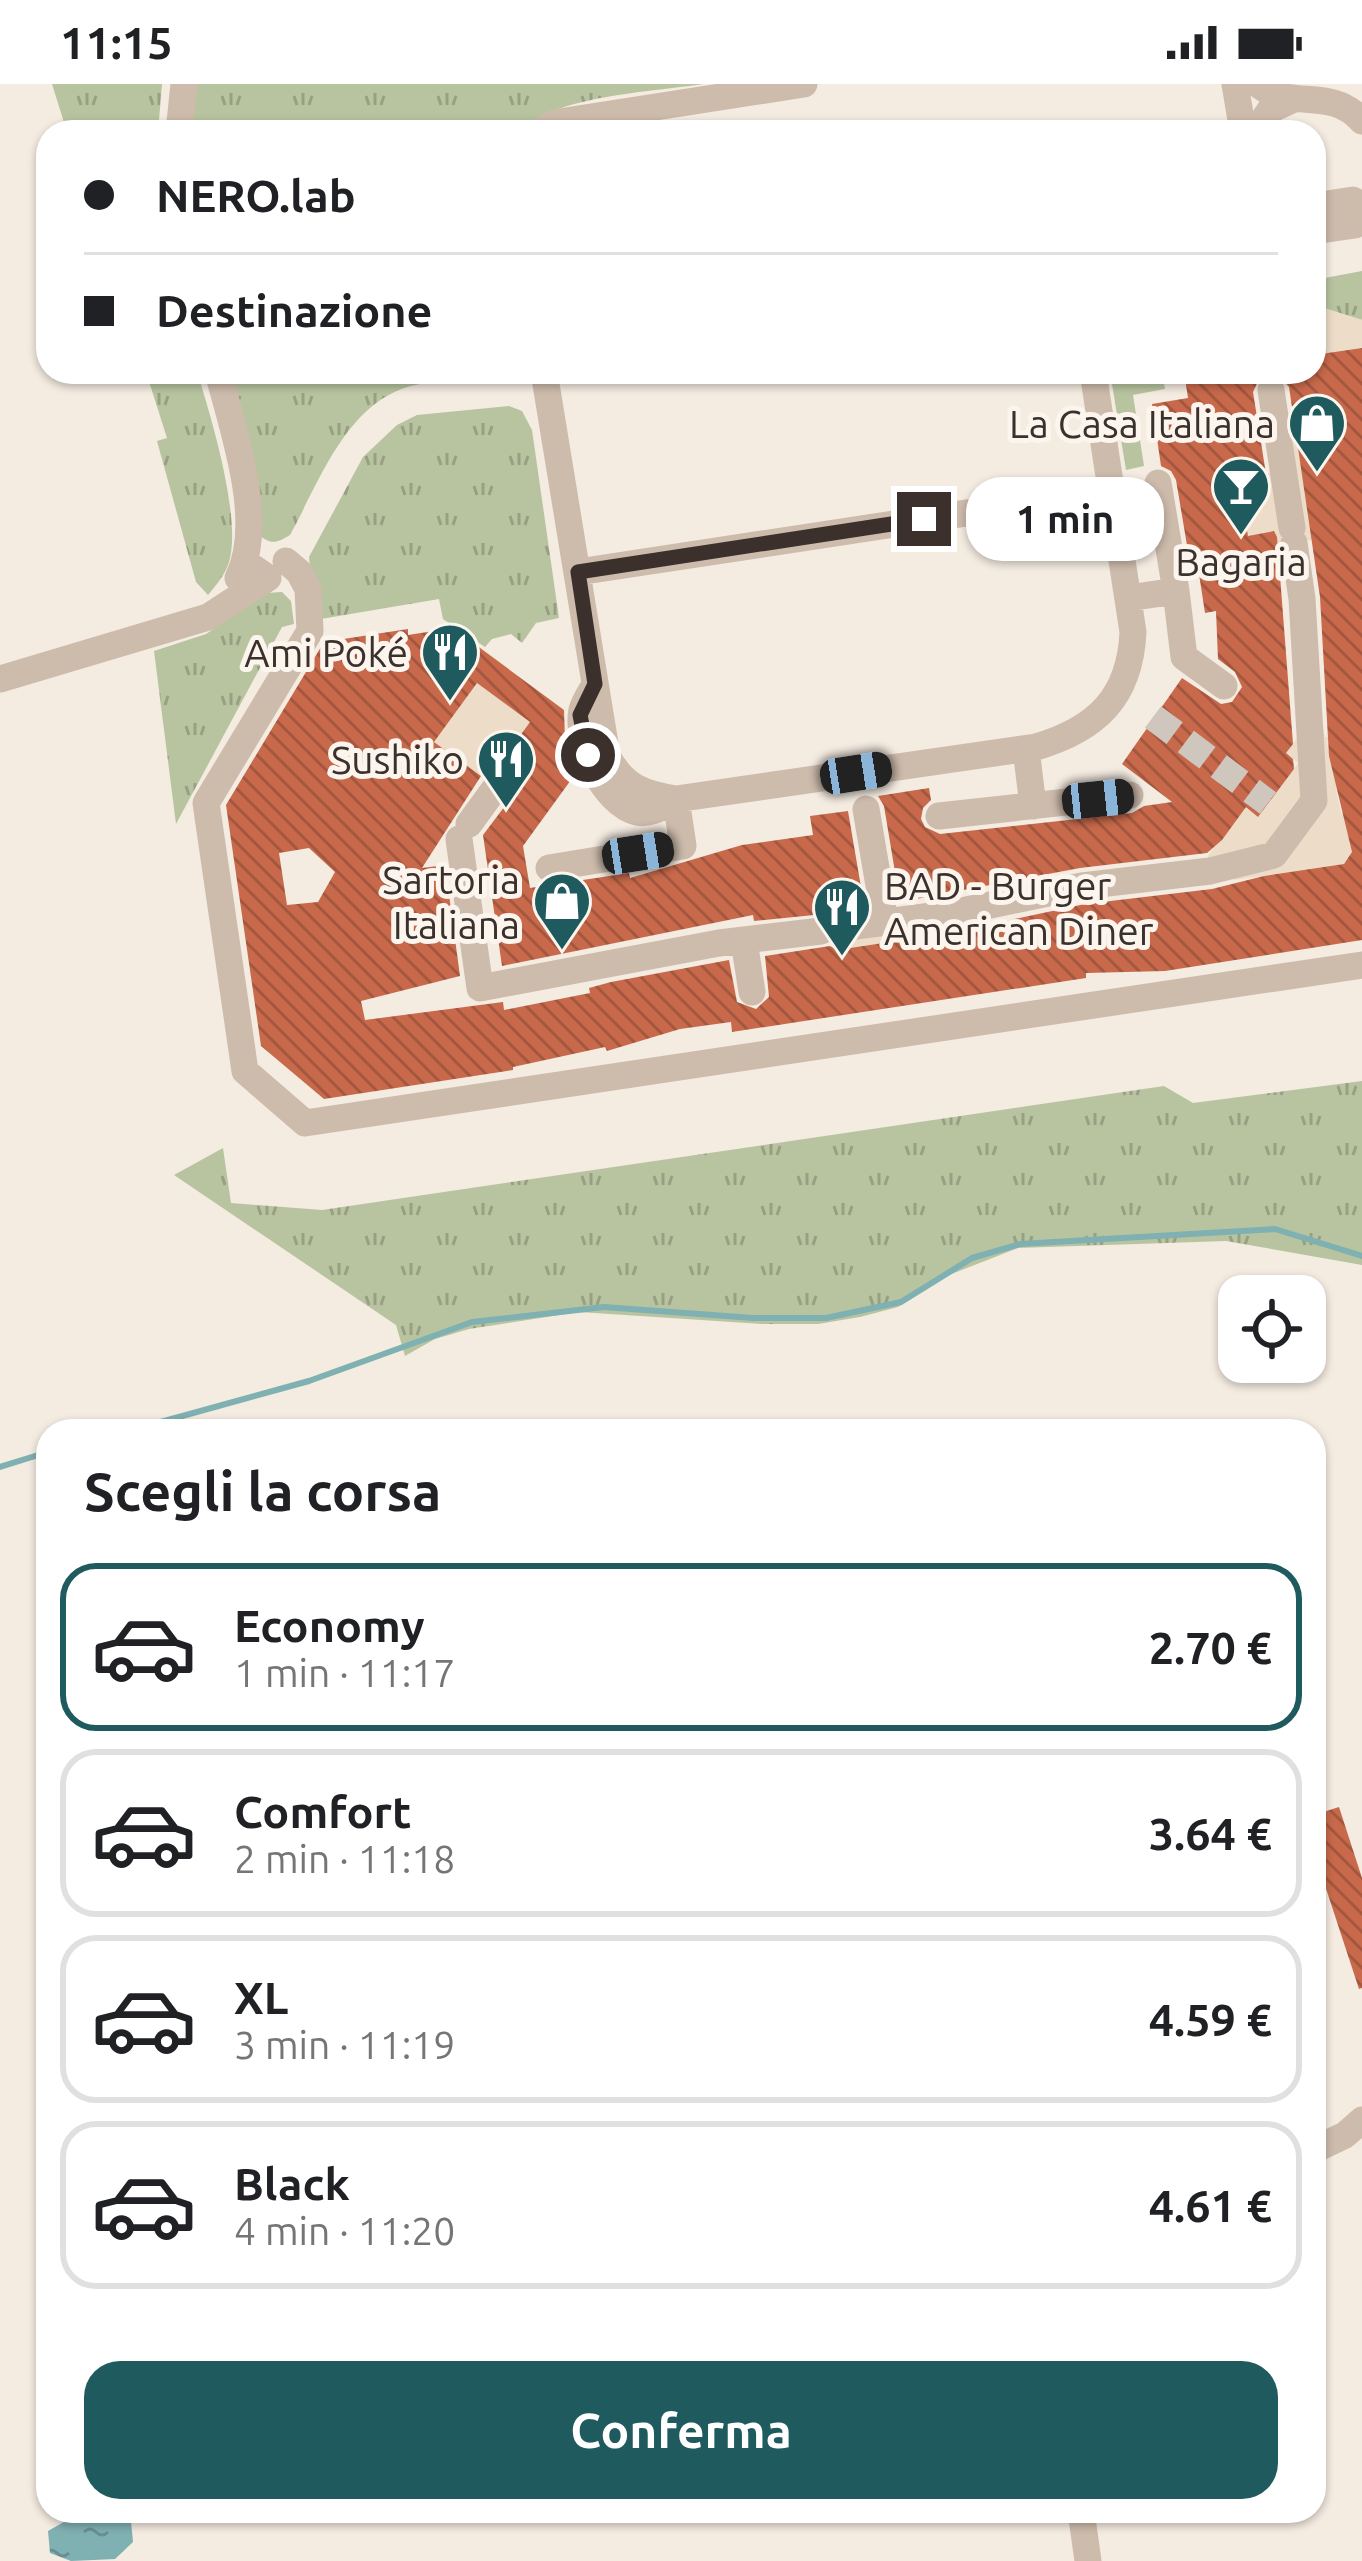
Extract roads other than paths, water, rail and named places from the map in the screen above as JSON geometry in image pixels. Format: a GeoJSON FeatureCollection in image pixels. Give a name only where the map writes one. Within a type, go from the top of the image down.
{"type":"FeatureCollection","features":[{"type":"Feature","properties":{"kind":"street"},"geometry":{"type":"LineString","coordinates":[[180,120],[184,84]]}},
{"type":"Feature","properties":{"kind":"street"},"geometry":{"type":"LineString","coordinates":[[572,120],[804,84]]}},
{"type":"Feature","properties":{"kind":"street"},"geometry":{"type":"LineString","coordinates":[[1235,84],[1241,120]]}},
{"type":"Feature","properties":{"kind":"street"},"geometry":{"type":"LineString","coordinates":[[1258,84],[1268,93],[1342,104],[1362,121]]}},
{"type":"Feature","properties":{"kind":"street"},"geometry":{"type":"LineString","coordinates":[[1259,120],[1294,99]]}},
{"type":"Feature","properties":{"kind":"street"},"geometry":{"type":"LineString","coordinates":[[1326,204],[1353,200],[1358,212],[1355,224],[1326,229]]}},
{"type":"Feature","properties":{"kind":"street"},"geometry":{"type":"LineString","coordinates":[[221,384],[241,463],[249,532],[267,567]]}},
{"type":"Feature","properties":{"kind":"street"},"geometry":{"type":"LineString","coordinates":[[546,384],[595,684],[580,715],[588,755],[611,795],[635,812],[650,812],[676,799],[1026,749],[1084,729],[1119,691],[1132,663],[1133,632],[1095,384]]}},
{"type":"Feature","properties":{"kind":"street"},"geometry":{"type":"LineString","coordinates":[[496,787],[464,831],[480,988],[719,943],[947,914],[1082,886],[1210,871],[1274,855],[1314,801],[1302,598],[1271,390]]}},
{"type":"Feature","properties":{"kind":"street"},"geometry":{"type":"LineString","coordinates":[[1158,483],[1184,657],[1224,686]]}},
{"type":"Feature","properties":{"kind":"street"},"geometry":{"type":"LineString","coordinates":[[578,572],[1111,490]]}},
{"type":"Feature","properties":{"kind":"street"},"geometry":{"type":"LineString","coordinates":[[0,679],[208,617],[267,567],[299,572],[308,589],[310,631],[206,803],[245,1071],[305,1123],[1362,965]]}},
{"type":"Feature","properties":{"kind":"street"},"geometry":{"type":"LineString","coordinates":[[1128,598],[1176,591]]}},
{"type":"Feature","properties":{"kind":"street"},"geometry":{"type":"LineString","coordinates":[[1026,749],[1034,806]]}},
{"type":"Feature","properties":{"kind":"street"},"geometry":{"type":"LineString","coordinates":[[939,816],[1130,795]]}},
{"type":"Feature","properties":{"kind":"street"},"geometry":{"type":"LineString","coordinates":[[549,868],[683,846],[676,799]]}},
{"type":"Feature","properties":{"kind":"street"},"geometry":{"type":"LineString","coordinates":[[866,809],[885,921]]}},
{"type":"Feature","properties":{"kind":"street"},"geometry":{"type":"LineString","coordinates":[[744,941],[752,992]]}},
{"type":"Feature","properties":{"kind":"street"},"geometry":{"type":"LineString","coordinates":[[1326,2144],[1362,2120]]}},
{"type":"Feature","properties":{"kind":"street"},"geometry":{"type":"LineString","coordinates":[[1083,2523],[1088,2561]]}},
{"type":"Feature","properties":{"kind":"water"},"geometry":{"type":"Polygon","coordinates":[[[62,2523],[131,2523],[133,2542],[115,2559],[71,2561],[50,2553],[48,2531],[62,2523]]]}},
{"type":"Feature","properties":{"kind":"waterway"},"geometry":{"type":"LineString","coordinates":[[171,1419],[309,1381],[472,1322],[604,1307],[753,1318],[826,1318],[901,1302],[972,1258],[1020,1244],[1275,1229],[1362,1256]]}},
{"type":"Feature","properties":{"kind":"waterway"},"geometry":{"type":"LineString","coordinates":[[0,1467],[36,1456]]}},
{"type":"Feature","properties":{"kind":"tunnel"},"geometry":{"type":"LineString","coordinates":[[1153,717],[1268,803]]}},
{"type":"Feature","properties":{"kind":"place","name":"La Casa Italiana"},"geometry":{"type":"Point","coordinates":[1317,474]}},
{"type":"Feature","properties":{"kind":"place","name":"Bagaria"},"geometry":{"type":"Point","coordinates":[1241,537]}},
{"type":"Feature","properties":{"kind":"place","name":"Ami Poké"},"geometry":{"type":"Point","coordinates":[450,703]}},
{"type":"Feature","properties":{"kind":"place","name":"Sushiko"},"geometry":{"type":"Point","coordinates":[506,810]}},
{"type":"Feature","properties":{"kind":"place","name":"Sartoria Italiana"},"geometry":{"type":"Point","coordinates":[562,952]}},
{"type":"Feature","properties":{"kind":"place","name":"BAD - Burger American Diner"},"geometry":{"type":"Point","coordinates":[842,958]}}]}
